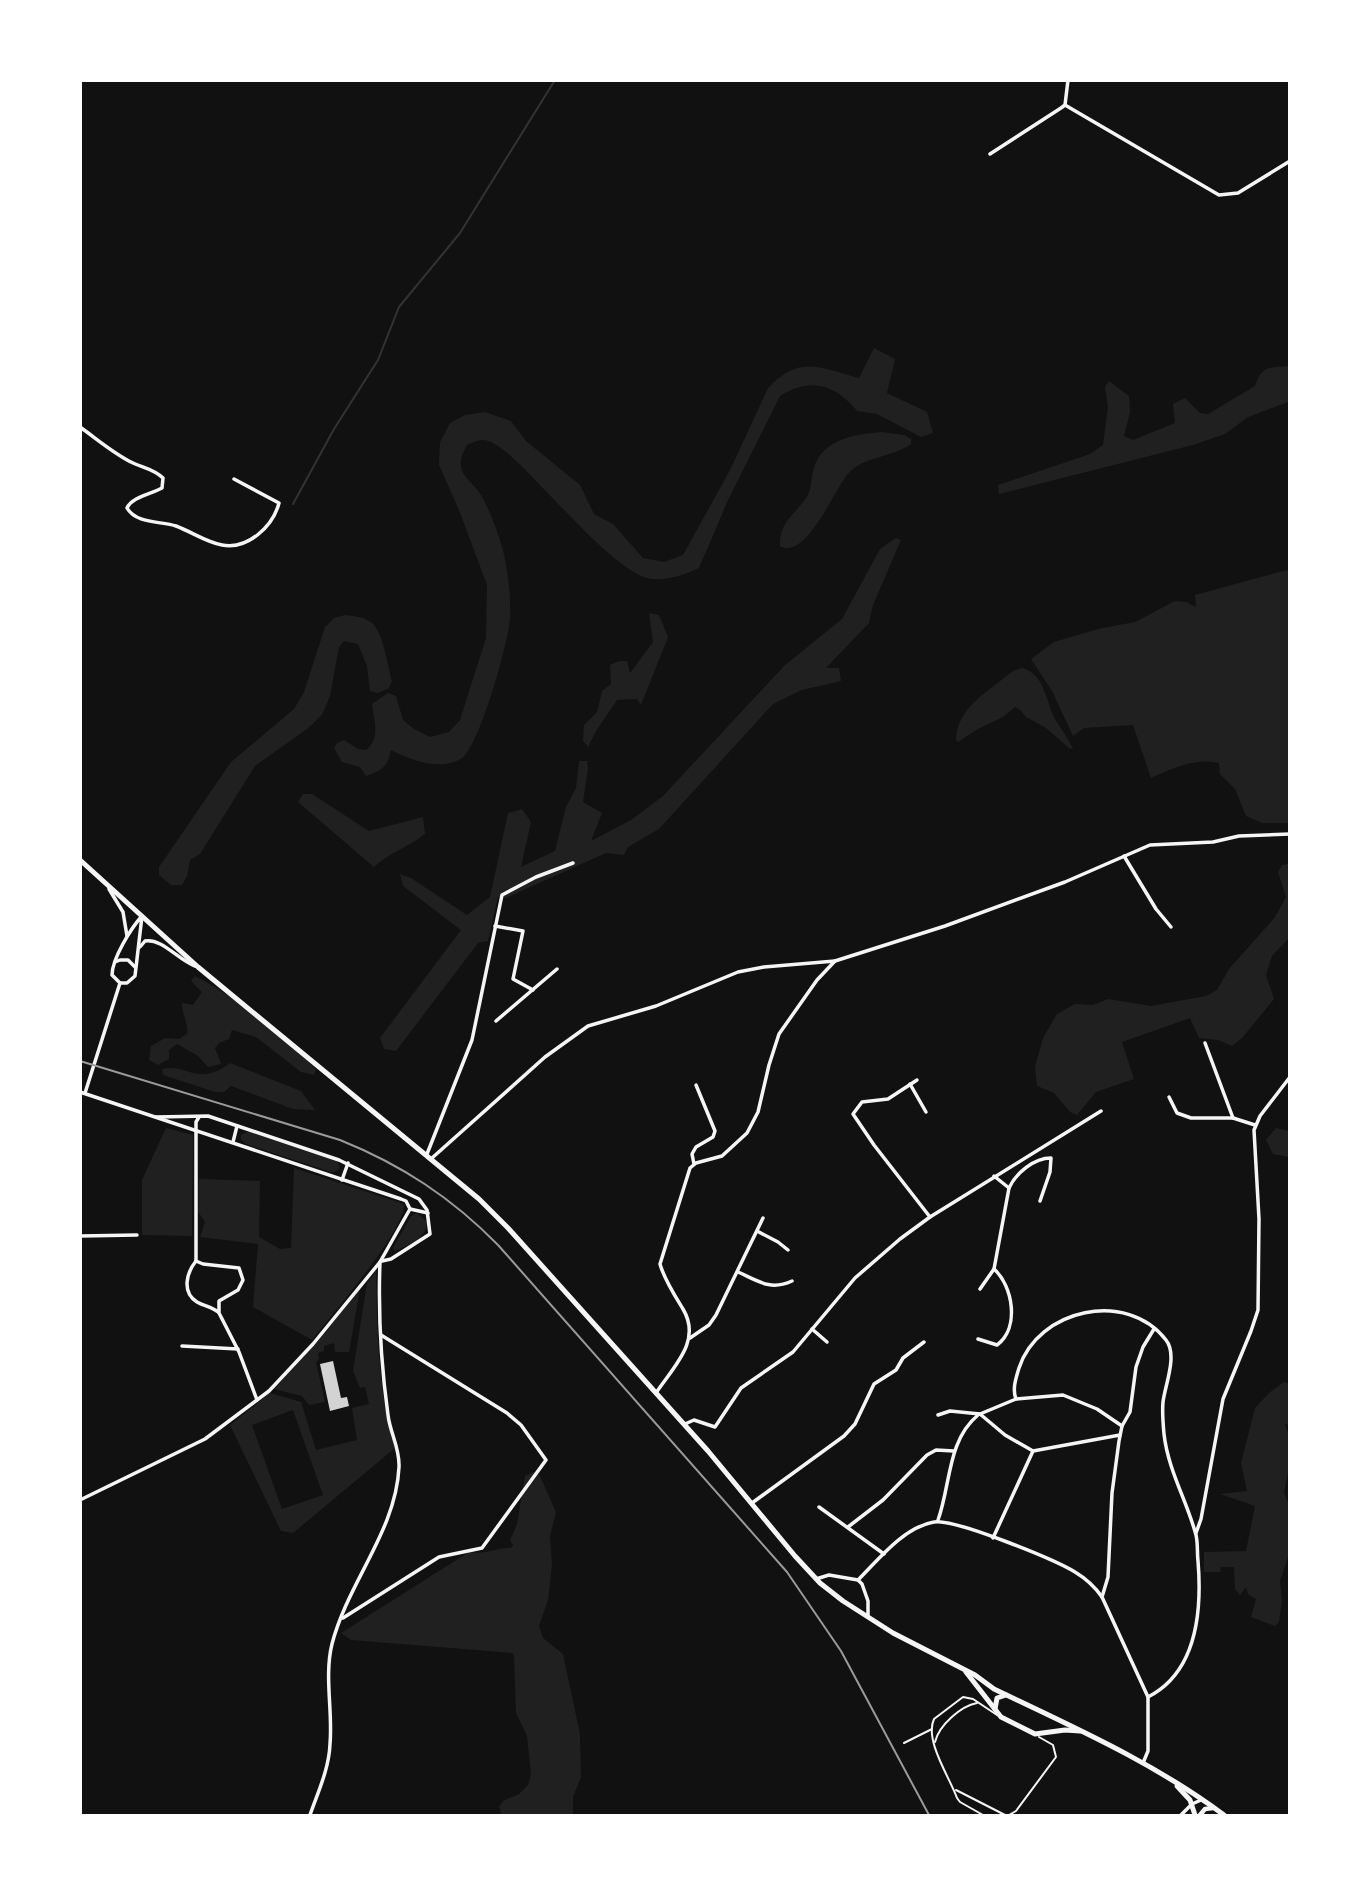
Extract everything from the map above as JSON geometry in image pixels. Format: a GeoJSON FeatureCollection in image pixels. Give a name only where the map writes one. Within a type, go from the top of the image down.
{"type":"FeatureCollection","features":[{"type":"Feature","properties":{"kind":"main road"},"geometry":{"type":"LineString","coordinates":[[80,860],[198,967],[429,1156],[508,1228],[685,1424],[816,1579],[834,1595],[1007,1695],[1087,1732],[1143,1763],[1223,1815]]}},
{"type":"Feature","properties":{"kind":"main road"},"geometry":{"type":"LineString","coordinates":[[967,1672],[998,1715],[1035,1734],[1065,1730],[1087,1732]]}},
{"type":"Feature","properties":{"kind":"main road"},"geometry":{"type":"LineString","coordinates":[[998,1715],[994,1707],[997,1699],[1007,1695]]}},
{"type":"Feature","properties":{"kind":"main road"},"geometry":{"type":"LineString","coordinates":[[1047,1732],[1052,1724],[1048,1715]]}},
{"type":"Feature","properties":{"kind":"main road"},"geometry":{"type":"LineString","coordinates":[[1172,1781],[1198,1815]]}},
{"type":"Feature","properties":{"kind":"street"},"geometry":{"type":"LineString","coordinates":[[990,154],[1065,105],[1068,80]]}},
{"type":"Feature","properties":{"kind":"street"},"geometry":{"type":"LineString","coordinates":[[1065,105],[1219,195],[1238,194],[1290,161]]}},
{"type":"Feature","properties":{"kind":"street"},"geometry":{"type":"LineString","coordinates":[[80,427],[134,464],[156,471],[163,478],[162,488],[128,503],[127,508],[131,514],[141,519],[174,526],[222,545],[241,544],[257,536],[268,525],[279,503],[234,479]]}},
{"type":"Feature","properties":{"kind":"street"},"geometry":{"type":"LineString","coordinates":[[429,1156],[545,1057],[588,1026],[656,1006],[738,972],[835,961],[945,926],[1053,886],[1155,843],[1213,842],[1239,836],[1290,834]]}},
{"type":"Feature","properties":{"kind":"street"},"geometry":{"type":"LineString","coordinates":[[1124,856],[1156,909],[1171,928]]}},
{"type":"Feature","properties":{"kind":"street"},"geometry":{"type":"LineString","coordinates":[[429,1156],[472,1040],[500,900],[507,891],[573,863]]}},
{"type":"Feature","properties":{"kind":"street"},"geometry":{"type":"LineString","coordinates":[[106,884],[123,912],[127,923],[127,938]]}},
{"type":"Feature","properties":{"kind":"street"},"geometry":{"type":"LineString","coordinates":[[120,983],[112,975],[114,964],[142,916]]}},
{"type":"Feature","properties":{"kind":"street"},"geometry":{"type":"LineString","coordinates":[[120,983],[130,981],[136,972],[142,916]]}},
{"type":"Feature","properties":{"kind":"street"},"geometry":{"type":"LineString","coordinates":[[495,926],[523,931],[513,979],[533,990]]}},
{"type":"Feature","properties":{"kind":"street"},"geometry":{"type":"LineString","coordinates":[[138,952],[144,942],[155,940],[182,960],[198,967]]}},
{"type":"Feature","properties":{"kind":"street"},"geometry":{"type":"LineString","coordinates":[[114,964],[120,960],[128,960],[134,965],[136,972]]}},
{"type":"Feature","properties":{"kind":"street"},"geometry":{"type":"LineString","coordinates":[[690,1338],[691,1328],[687,1316],[660,1264],[690,1168],[694,1164],[722,1156],[747,1133],[758,1112],[769,1065],[781,1030],[817,980],[835,961]]}},
{"type":"Feature","properties":{"kind":"street"},"geometry":{"type":"LineString","coordinates":[[496,1021],[557,969]]}},
{"type":"Feature","properties":{"kind":"street"},"geometry":{"type":"LineString","coordinates":[[120,983],[83,1093],[380,1191],[406,1201],[410,1209]]}},
{"type":"Feature","properties":{"kind":"street"},"geometry":{"type":"LineString","coordinates":[[1205,1043],[1233,1118]]}},
{"type":"Feature","properties":{"kind":"street"},"geometry":{"type":"LineString","coordinates":[[1196,1535],[1223,1399],[1258,1310],[1259,1219],[1254,1159],[1255,1125],[1290,1077]]}},
{"type":"Feature","properties":{"kind":"street"},"geometry":{"type":"LineString","coordinates":[[917,1080],[888,1099],[862,1102],[853,1114],[930,1217]]}},
{"type":"Feature","properties":{"kind":"street"},"geometry":{"type":"LineString","coordinates":[[910,1084],[926,1112]]}},
{"type":"Feature","properties":{"kind":"street"},"geometry":{"type":"LineString","coordinates":[[694,1164],[692,1154],[696,1147],[713,1137],[715,1132],[696,1085]]}},
{"type":"Feature","properties":{"kind":"street"},"geometry":{"type":"LineString","coordinates":[[1169,1097],[1177,1113],[1191,1118],[1233,1118],[1255,1125]]}},
{"type":"Feature","properties":{"kind":"street"},"geometry":{"type":"LineString","coordinates":[[685,1424],[694,1420],[709,1427],[716,1427],[741,1388],[786,1357],[855,1278],[930,1217],[1101,1111]]}},
{"type":"Feature","properties":{"kind":"street"},"geometry":{"type":"LineString","coordinates":[[200,1116],[196,1122],[197,1261],[186,1278],[195,1301],[211,1306],[219,1313],[238,1349],[257,1400]]}},
{"type":"Feature","properties":{"kind":"street"},"geometry":{"type":"LineString","coordinates":[[156,1117],[208,1116],[348,1163],[419,1199],[428,1213],[428,1237],[391,1259],[380,1262]]}},
{"type":"Feature","properties":{"kind":"street"},"geometry":{"type":"LineString","coordinates":[[233,1142],[237,1126]]}},
{"type":"Feature","properties":{"kind":"street"},"geometry":{"type":"LineString","coordinates":[[980,1289],[994,1269],[1009,1188],[1020,1171],[1044,1158],[1051,1158],[1050,1172],[1040,1201]]}},
{"type":"Feature","properties":{"kind":"street"},"geometry":{"type":"LineString","coordinates":[[342,1180],[348,1163]]}},
{"type":"Feature","properties":{"kind":"street"},"geometry":{"type":"LineString","coordinates":[[994,1177],[1009,1188]]}},
{"type":"Feature","properties":{"kind":"street"},"geometry":{"type":"LineString","coordinates":[[380,1191],[386,1181]]}},
{"type":"Feature","properties":{"kind":"street"},"geometry":{"type":"LineString","coordinates":[[410,1209],[428,1213]]}},
{"type":"Feature","properties":{"kind":"street"},"geometry":{"type":"LineString","coordinates":[[80,1500],[205,1438],[269,1391],[313,1344],[380,1262],[410,1209]]}},
{"type":"Feature","properties":{"kind":"street"},"geometry":{"type":"LineString","coordinates":[[656,1393],[690,1338],[709,1325],[716,1315],[763,1218]]}},
{"type":"Feature","properties":{"kind":"street"},"geometry":{"type":"LineString","coordinates":[[757,1231],[788,1250]]}},
{"type":"Feature","properties":{"kind":"street"},"geometry":{"type":"LineString","coordinates":[[80,1236],[137,1235]]}},
{"type":"Feature","properties":{"kind":"street"},"geometry":{"type":"LineString","coordinates":[[197,1261],[240,1268],[243,1280],[238,1290],[219,1301],[219,1313]]}},
{"type":"Feature","properties":{"kind":"street"},"geometry":{"type":"LineString","coordinates":[[310,1815],[329,1759],[331,1653],[341,1619],[395,1500],[400,1456],[388,1419],[380,1335],[380,1262]]}},
{"type":"Feature","properties":{"kind":"street"},"geometry":{"type":"LineString","coordinates":[[978,1339],[997,1345],[1009,1330],[1010,1308],[1006,1284],[994,1269]]}},
{"type":"Feature","properties":{"kind":"street"},"geometry":{"type":"LineString","coordinates":[[737,1272],[772,1286],[792,1281]]}},
{"type":"Feature","properties":{"kind":"street"},"geometry":{"type":"LineString","coordinates":[[1016,1399],[1016,1382],[1026,1351],[1040,1333],[1060,1320],[1082,1313],[1115,1312],[1136,1318],[1166,1339],[1170,1349],[1163,1408],[1164,1437],[1177,1487],[1196,1535],[1199,1579],[1196,1629],[1180,1666],[1158,1692],[1147,1697]]}},
{"type":"Feature","properties":{"kind":"street"},"geometry":{"type":"LineString","coordinates":[[812,1329],[827,1342]]}},
{"type":"Feature","properties":{"kind":"street"},"geometry":{"type":"LineString","coordinates":[[1102,1597],[1108,1577],[1112,1493],[1120,1435],[1130,1412],[1136,1367],[1143,1347],[1154,1329]]}},
{"type":"Feature","properties":{"kind":"street"},"geometry":{"type":"LineString","coordinates":[[341,1619],[439,1557],[482,1548],[547,1460],[521,1425],[493,1403],[380,1335]]}},
{"type":"Feature","properties":{"kind":"street"},"geometry":{"type":"LineString","coordinates":[[752,1503],[844,1436],[855,1424],[874,1384],[896,1370],[903,1358],[924,1342]]}},
{"type":"Feature","properties":{"kind":"street"},"geometry":{"type":"LineString","coordinates":[[182,1346],[238,1349]]}},
{"type":"Feature","properties":{"kind":"street"},"geometry":{"type":"LineString","coordinates":[[938,1521],[947,1493],[954,1451],[966,1427],[980,1414],[1016,1399],[1055,1395],[1071,1397],[1097,1409],[1122,1426]]}},
{"type":"Feature","properties":{"kind":"street"},"geometry":{"type":"LineString","coordinates":[[938,1415],[950,1411],[980,1414],[1005,1435],[1033,1451],[1120,1435]]}},
{"type":"Feature","properties":{"kind":"street"},"geometry":{"type":"LineString","coordinates":[[848,1527],[883,1500],[932,1451],[954,1451]]}},
{"type":"Feature","properties":{"kind":"street"},"geometry":{"type":"LineString","coordinates":[[993,1538],[1033,1451]]}},
{"type":"Feature","properties":{"kind":"street"},"geometry":{"type":"LineString","coordinates":[[819,1507],[884,1554]]}},
{"type":"Feature","properties":{"kind":"street"},"geometry":{"type":"LineString","coordinates":[[858,1580],[884,1554],[919,1527],[938,1521],[993,1538],[1073,1571],[1094,1586],[1102,1597],[1147,1697],[1147,1751],[1143,1763]]}},
{"type":"Feature","properties":{"kind":"street"},"geometry":{"type":"LineString","coordinates":[[816,1579],[829,1574],[858,1580],[868,1601],[868,1617]]}},
{"type":"Feature","properties":{"kind":"street"},"geometry":{"type":"LineString","coordinates":[[1181,1815],[1192,1804],[1203,1800]]}},
{"type":"Feature","properties":{"kind":"street"},"geometry":{"type":"LineString","coordinates":[[1198,1815],[1205,1809],[1213,1808]]}},
{"type":"Feature","properties":{"kind":"lane"},"geometry":{"type":"LineString","coordinates":[[983,1815],[960,1802],[935,1743],[932,1729],[934,1719],[964,1697],[973,1699],[998,1715]]}},
{"type":"Feature","properties":{"kind":"lane"},"geometry":{"type":"LineString","coordinates":[[935,1743],[941,1728],[968,1706],[978,1703]]}},
{"type":"Feature","properties":{"kind":"lane"},"geometry":{"type":"LineString","coordinates":[[904,1743],[932,1729]]}},
{"type":"Feature","properties":{"kind":"lane"},"geometry":{"type":"LineString","coordinates":[[954,1788],[970,1799],[1007,1815],[1016,1811],[1056,1757],[1054,1745],[1035,1734]]}},
{"type":"Feature","properties":{"kind":"shaded area"},"geometry":{"type":"Polygon","coordinates":[[[874,348],[895,359],[887,393],[927,412],[933,433],[921,437],[877,414],[857,411],[840,395],[822,386],[812,385],[791,390],[780,396],[729,498],[699,568],[665,579],[652,579],[636,574],[618,561],[521,465],[495,444],[479,440],[467,445],[461,460],[462,470],[481,495],[494,522],[503,550],[510,592],[510,618],[499,670],[477,735],[462,758],[445,764],[426,763],[391,750],[383,767],[366,776],[360,767],[342,762],[334,748],[337,743],[344,740],[358,749],[366,750],[371,745],[375,735],[372,704],[388,693],[396,696],[403,720],[430,737],[449,732],[460,720],[486,638],[487,585],[439,465],[440,442],[450,423],[465,415],[485,412],[511,421],[526,441],[580,485],[594,514],[613,524],[643,558],[664,562],[683,555],[730,470],[768,388],[779,377],[801,367],[822,368],[859,378],[874,348]]]}},
{"type":"Feature","properties":{"kind":"shaded area"},"geometry":{"type":"Polygon","coordinates":[[[1289,366],[1288,402],[1248,417],[1225,434],[1193,445],[999,494],[998,485],[1090,454],[1103,445],[1108,407],[1105,387],[1109,381],[1129,396],[1130,412],[1124,436],[1133,440],[1175,423],[1173,404],[1185,398],[1200,413],[1208,414],[1255,386],[1260,374],[1267,369],[1289,366]]]}},
{"type":"Feature","properties":{"kind":"shaded area"},"geometry":{"type":"Polygon","coordinates":[[[882,432],[904,435],[911,439],[911,444],[853,469],[809,534],[790,548],[780,546],[782,530],[808,495],[814,468],[824,450],[841,440],[882,432]]]}},
{"type":"Feature","properties":{"kind":"shaded area"},"geometry":{"type":"Polygon","coordinates":[[[896,538],[901,540],[873,605],[869,623],[826,668],[839,668],[841,681],[802,690],[773,704],[659,829],[628,847],[624,855],[606,853],[506,898],[498,897],[488,941],[478,943],[396,1051],[384,1049],[380,1038],[461,930],[403,886],[400,874],[411,878],[467,915],[490,897],[508,813],[522,809],[531,822],[521,867],[555,851],[566,807],[576,788],[579,761],[587,761],[588,769],[583,802],[602,813],[591,841],[631,820],[663,796],[784,666],[842,619],[880,549],[896,538]]]}},
{"type":"Feature","properties":{"kind":"shaded area"},"geometry":{"type":"Polygon","coordinates":[[[1287,570],[1290,573],[1289,823],[1262,823],[1246,816],[1235,789],[1220,774],[1219,763],[1192,763],[1151,778],[1133,725],[1084,728],[1073,736],[1052,691],[1031,659],[1054,642],[1135,622],[1175,601],[1196,607],[1195,595],[1287,570]]]}},
{"type":"Feature","properties":{"kind":"shaded area"},"geometry":{"type":"Polygon","coordinates":[[[649,613],[659,615],[668,637],[641,705],[637,699],[617,700],[588,747],[583,741],[584,725],[597,712],[602,691],[611,684],[610,665],[627,661],[630,673],[653,642],[649,613]]]}},
{"type":"Feature","properties":{"kind":"shaded area"},"geometry":{"type":"Polygon","coordinates":[[[345,615],[366,619],[376,628],[392,681],[389,688],[378,693],[370,691],[367,666],[358,644],[344,641],[339,647],[330,696],[322,715],[255,766],[200,854],[190,860],[182,885],[171,885],[159,875],[159,867],[231,762],[294,709],[304,692],[325,627],[334,618],[345,615]]]}},
{"type":"Feature","properties":{"kind":"shaded area"},"geometry":{"type":"Polygon","coordinates":[[[1022,668],[1030,671],[1040,682],[1055,719],[1073,749],[1015,707],[1003,717],[958,742],[958,729],[968,709],[1013,671],[1022,668]]]}},
{"type":"Feature","properties":{"kind":"shaded area"},"geometry":{"type":"Polygon","coordinates":[[[303,794],[312,794],[369,831],[423,817],[425,834],[374,867],[298,802],[303,794]]]}},
{"type":"Feature","properties":{"kind":"shaded area"},"geometry":{"type":"Polygon","coordinates":[[[1289,864],[1289,938],[1272,956],[1266,975],[1274,999],[1242,1038],[1232,1046],[1218,1040],[1199,1038],[1190,1018],[1122,1042],[1134,1079],[1096,1092],[1077,1115],[1070,1112],[1054,1093],[1037,1086],[1035,1067],[1043,1038],[1057,1014],[1075,1004],[1093,1005],[1108,999],[1151,1006],[1206,996],[1217,990],[1229,969],[1275,917],[1286,897],[1278,872],[1282,865],[1289,864]]]}},
{"type":"Feature","properties":{"kind":"shaded area"},"geometry":{"type":"Polygon","coordinates":[[[195,976],[228,995],[273,1031],[316,1069],[314,1075],[301,1072],[256,1037],[232,1030],[229,1039],[215,1048],[221,1064],[208,1067],[198,1056],[177,1044],[169,1050],[169,1059],[158,1065],[149,1060],[151,1046],[165,1038],[179,1039],[187,1034],[182,1003],[193,1005],[202,992],[191,981],[195,976]]]}},
{"type":"Feature","properties":{"kind":"shaded area"},"geometry":{"type":"Polygon","coordinates":[[[230,1063],[301,1091],[315,1110],[293,1109],[231,1086],[224,1092],[215,1092],[163,1075],[162,1069],[209,1074],[230,1063]]]}},
{"type":"Feature","properties":{"kind":"shaded area"},"geometry":{"type":"Polygon","coordinates":[[[166,1128],[193,1135],[192,1236],[142,1235],[142,1180],[166,1128]]]}},
{"type":"Feature","properties":{"kind":"shaded area"},"geometry":{"type":"Polygon","coordinates":[[[1276,1128],[1289,1131],[1289,1157],[1273,1154],[1266,1140],[1276,1128]]]}},
{"type":"Feature","properties":{"kind":"shaded area"},"geometry":{"type":"Polygon","coordinates":[[[249,1131],[336,1160],[340,1168],[331,1172],[246,1144],[241,1135],[249,1131]]]}},
{"type":"Feature","properties":{"kind":"shaded area"},"geometry":{"type":"Polygon","coordinates":[[[294,1168],[404,1204],[402,1216],[394,1232],[312,1340],[253,1307],[258,1244],[200,1237],[205,1222],[198,1212],[199,1179],[260,1181],[259,1237],[280,1249],[291,1248],[294,1168]]]}},
{"type":"Feature","properties":{"kind":"shaded area"},"geometry":{"type":"Polygon","coordinates":[[[417,1213],[427,1222],[424,1232],[416,1240],[395,1251],[393,1248],[411,1216],[417,1213]]]}},
{"type":"Feature","properties":{"kind":"shaded area"},"geometry":{"type":"Polygon","coordinates":[[[376,1271],[382,1383],[395,1448],[293,1533],[281,1531],[230,1425],[270,1393],[301,1402],[316,1450],[357,1440],[352,1408],[369,1404],[365,1387],[360,1388],[353,1371],[367,1283],[376,1271]],[[293,1410],[252,1425],[282,1509],[323,1495],[293,1410]]]}},
{"type":"Feature","properties":{"kind":"shaded area"},"geometry":{"type":"Polygon","coordinates":[[[360,1289],[349,1352],[335,1352],[334,1343],[324,1346],[324,1351],[318,1353],[319,1359],[316,1362],[325,1402],[309,1405],[302,1396],[274,1389],[315,1345],[360,1289]]]}},
{"type":"Feature","properties":{"kind":"shaded area"},"geometry":{"type":"Polygon","coordinates":[[[1284,1382],[1290,1384],[1289,1425],[1285,1424],[1290,1439],[1284,1492],[1289,1505],[1289,1554],[1280,1581],[1282,1600],[1279,1622],[1275,1626],[1251,1617],[1256,1599],[1248,1594],[1246,1587],[1240,1595],[1235,1589],[1234,1567],[1221,1567],[1220,1572],[1204,1572],[1204,1552],[1246,1551],[1255,1506],[1220,1494],[1247,1491],[1241,1463],[1255,1408],[1284,1382]]]}},
{"type":"Feature","properties":{"kind":"shaded area"},"geometry":{"type":"Polygon","coordinates":[[[533,1472],[539,1474],[556,1512],[550,1536],[552,1565],[548,1600],[539,1626],[543,1638],[563,1654],[580,1734],[581,1777],[573,1797],[573,1815],[502,1815],[499,1807],[503,1801],[519,1794],[528,1785],[531,1774],[527,1736],[516,1713],[512,1653],[351,1640],[341,1633],[469,1552],[511,1548],[513,1545],[510,1540],[517,1524],[525,1476],[533,1472]]]}},
{"type":"Feature","properties":{"kind":"building"},"geometry":{"type":"Polygon","coordinates":[[[333,1361],[341,1398],[347,1397],[349,1406],[330,1411],[320,1364],[333,1361]]]}},
{"type":"Feature","properties":{"kind":"waterway"},"geometry":{"type":"LineString","coordinates":[[293,504],[334,429],[378,360],[399,307],[460,233],[555,80]]}},
{"type":"Feature","properties":{"kind":"railway"},"geometry":{"type":"LineString","coordinates":[[80,1061],[340,1140],[405,1172],[463,1212],[498,1245],[787,1572],[841,1651],[929,1815]]}}]}
